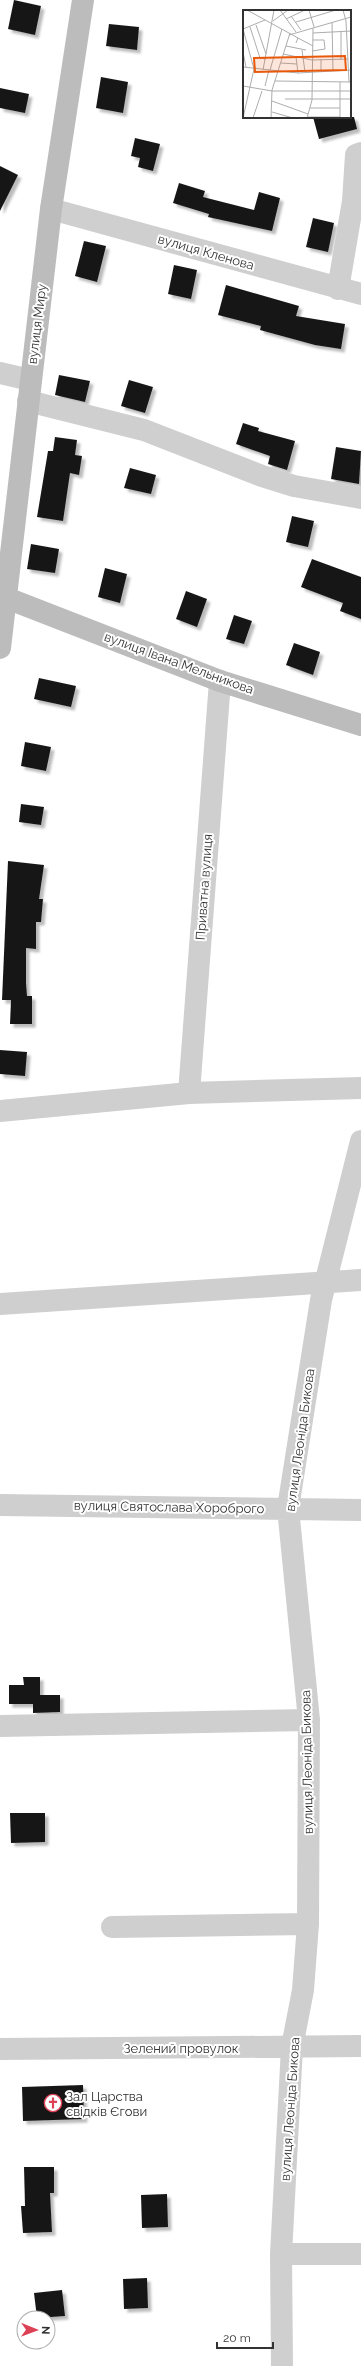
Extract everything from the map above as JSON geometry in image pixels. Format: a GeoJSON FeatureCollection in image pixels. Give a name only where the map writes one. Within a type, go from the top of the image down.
{"type":"FeatureCollection","features":[{"type":"Feature","properties":{"kind":"street","name":"вулиця Миру"},"geometry":{"type":"LineString","coordinates":[[0,648],[2,596],[51,209],[83,0]]}},
{"type":"Feature","properties":{"kind":"street"},"geometry":{"type":"LineString","coordinates":[[338,289],[353,201],[356,155],[361,153]]}},
{"type":"Feature","properties":{"kind":"street","name":"вулиця Кленова"},"geometry":{"type":"LineString","coordinates":[[51,209],[338,289],[361,294]]}},
{"type":"Feature","properties":{"kind":"street"},"geometry":{"type":"LineString","coordinates":[[0,373],[29,390],[144,430],[262,476],[294,486],[361,498]]}},
{"type":"Feature","properties":{"kind":"street","name":"вулиця Івана Мельникова"},"geometry":{"type":"LineString","coordinates":[[2,596],[220,680],[361,725]]}},
{"type":"Feature","properties":{"kind":"street","name":"Приватна вулиця"},"geometry":{"type":"LineString","coordinates":[[189,1093],[220,680]]}},
{"type":"Feature","properties":{"kind":"street"},"geometry":{"type":"LineString","coordinates":[[0,1111],[189,1093],[361,1088]]}},
{"type":"Feature","properties":{"kind":"street","name":"вулиця Леоніда Бикова"},"geometry":{"type":"LineString","coordinates":[[282,2366],[281,2254],[292,2047],[303,1990],[308,1924],[309,1720],[288,1508],[325,1284],[361,1141]]}},
{"type":"Feature","properties":{"kind":"street"},"geometry":{"type":"LineString","coordinates":[[0,1304],[325,1284],[361,1280]]}},
{"type":"Feature","properties":{"kind":"street","name":"вулиця Святослава Хороброго"},"geometry":{"type":"LineString","coordinates":[[0,1505],[361,1510]]}},
{"type":"Feature","properties":{"kind":"street"},"geometry":{"type":"LineString","coordinates":[[0,1726],[309,1720]]}},
{"type":"Feature","properties":{"kind":"street"},"geometry":{"type":"LineString","coordinates":[[112,1927],[308,1924]]}},
{"type":"Feature","properties":{"kind":"street","name":"Зелений провулок"},"geometry":{"type":"LineString","coordinates":[[0,2049],[361,2046]]}},
{"type":"Feature","properties":{"kind":"street"},"geometry":{"type":"LineString","coordinates":[[281,2254],[361,2254]]}},
{"type":"Feature","properties":{"kind":"building"},"geometry":{"type":"Polygon","coordinates":[[[14,0],[41,6],[35,35],[8,29],[14,0]]]}},
{"type":"Feature","properties":{"kind":"building"},"geometry":{"type":"Polygon","coordinates":[[[109,24],[139,27],[137,50],[106,46],[109,24]]]}},
{"type":"Feature","properties":{"kind":"building"},"geometry":{"type":"Polygon","coordinates":[[[101,77],[128,82],[123,113],[96,108],[101,77]]]}},
{"type":"Feature","properties":{"kind":"building"},"geometry":{"type":"Polygon","coordinates":[[[0,88],[29,94],[25,113],[0,108],[0,88]]]}},
{"type":"Feature","properties":{"kind":"building"},"geometry":{"type":"Polygon","coordinates":[[[354,117],[357,129],[319,139],[313,118],[354,117]]]}},
{"type":"Feature","properties":{"kind":"building"},"geometry":{"type":"Polygon","coordinates":[[[135,138],[160,144],[153,171],[138,167],[140,158],[131,156],[135,138]]]}},
{"type":"Feature","properties":{"kind":"building"},"geometry":{"type":"Polygon","coordinates":[[[0,166],[18,175],[0,211],[0,166]]]}},
{"type":"Feature","properties":{"kind":"building"},"geometry":{"type":"Polygon","coordinates":[[[179,183],[205,191],[203,197],[254,210],[259,192],[280,198],[272,231],[208,217],[209,214],[173,203],[179,183]]]}},
{"type":"Feature","properties":{"kind":"building"},"geometry":{"type":"Polygon","coordinates":[[[313,218],[334,223],[328,252],[306,247],[313,218]]]}},
{"type":"Feature","properties":{"kind":"building"},"geometry":{"type":"Polygon","coordinates":[[[84,241],[106,246],[97,282],[75,276],[84,241]]]}},
{"type":"Feature","properties":{"kind":"building"},"geometry":{"type":"Polygon","coordinates":[[[174,265],[197,270],[191,299],[168,294],[174,265]]]}},
{"type":"Feature","properties":{"kind":"building"},"geometry":{"type":"Polygon","coordinates":[[[226,285],[299,306],[296,316],[345,324],[341,349],[315,345],[260,330],[261,326],[218,315],[226,285]]]}},
{"type":"Feature","properties":{"kind":"building"},"geometry":{"type":"Polygon","coordinates":[[[59,375],[90,381],[85,402],[55,395],[59,375]]]}},
{"type":"Feature","properties":{"kind":"building"},"geometry":{"type":"Polygon","coordinates":[[[129,380],[153,387],[145,413],[121,406],[129,380]]]}},
{"type":"Feature","properties":{"kind":"building"},"geometry":{"type":"Polygon","coordinates":[[[243,423],[259,428],[258,431],[295,441],[287,470],[268,464],[270,456],[236,444],[243,423]]]}},
{"type":"Feature","properties":{"kind":"building"},"geometry":{"type":"Polygon","coordinates":[[[55,437],[77,440],[75,455],[82,456],[79,475],[70,473],[63,521],[37,517],[48,451],[53,451],[55,437]]]}},
{"type":"Feature","properties":{"kind":"building"},"geometry":{"type":"Polygon","coordinates":[[[336,447],[361,451],[359,484],[331,479],[336,447]]]}},
{"type":"Feature","properties":{"kind":"building"},"geometry":{"type":"Polygon","coordinates":[[[130,468],[156,475],[151,494],[124,488],[130,468]]]}},
{"type":"Feature","properties":{"kind":"building"},"geometry":{"type":"Polygon","coordinates":[[[292,516],[314,521],[308,547],[286,542],[292,516]]]}},
{"type":"Feature","properties":{"kind":"building"},"geometry":{"type":"Polygon","coordinates":[[[31,544],[59,549],[55,573],[27,569],[31,544]]]}},
{"type":"Feature","properties":{"kind":"building"},"geometry":{"type":"Polygon","coordinates":[[[312,559],[361,577],[361,619],[340,611],[343,603],[301,587],[312,559]]]}},
{"type":"Feature","properties":{"kind":"building"},"geometry":{"type":"Polygon","coordinates":[[[105,568],[127,574],[120,603],[98,597],[105,568]]]}},
{"type":"Feature","properties":{"kind":"building"},"geometry":{"type":"Polygon","coordinates":[[[186,591],[207,599],[197,627],[176,619],[186,591]]]}},
{"type":"Feature","properties":{"kind":"building"},"geometry":{"type":"Polygon","coordinates":[[[234,615],[252,621],[244,644],[226,639],[234,615]]]}},
{"type":"Feature","properties":{"kind":"building"},"geometry":{"type":"Polygon","coordinates":[[[294,643],[320,652],[313,675],[286,665],[294,643]]]}},
{"type":"Feature","properties":{"kind":"building"},"geometry":{"type":"Polygon","coordinates":[[[39,678],[76,686],[71,707],[34,699],[39,678]]]}},
{"type":"Feature","properties":{"kind":"building"},"geometry":{"type":"Polygon","coordinates":[[[25,742],[51,747],[46,771],[21,766],[25,742]]]}},
{"type":"Feature","properties":{"kind":"building"},"geometry":{"type":"Polygon","coordinates":[[[21,804],[44,807],[41,825],[19,822],[21,804]]]}},
{"type":"Feature","properties":{"kind":"building"},"geometry":{"type":"Polygon","coordinates":[[[8,861],[44,865],[39,899],[43,899],[41,922],[36,922],[36,949],[26,948],[27,996],[32,996],[32,1024],[10,1024],[11,1000],[2,1000],[8,861]]]}},
{"type":"Feature","properties":{"kind":"building"},"geometry":{"type":"Polygon","coordinates":[[[0,1050],[27,1052],[25,1076],[0,1074],[0,1050]]]}},
{"type":"Feature","properties":{"kind":"building"},"geometry":{"type":"Polygon","coordinates":[[[23,1677],[40,1677],[40,1695],[60,1695],[60,1712],[33,1713],[33,1704],[9,1704],[9,1685],[24,1685],[23,1677]]]}},
{"type":"Feature","properties":{"kind":"building"},"geometry":{"type":"Polygon","coordinates":[[[10,1813],[45,1813],[45,1842],[11,1843],[10,1813]]]}},
{"type":"Feature","properties":{"kind":"building"},"geometry":{"type":"Polygon","coordinates":[[[83,2085],[84,2119],[23,2121],[22,2087],[83,2085]]]}},
{"type":"Feature","properties":{"kind":"building"},"geometry":{"type":"Polygon","coordinates":[[[24,2167],[54,2167],[54,2193],[50,2193],[52,2232],[23,2233],[21,2206],[25,2206],[24,2167]]]}},
{"type":"Feature","properties":{"kind":"building"},"geometry":{"type":"Polygon","coordinates":[[[167,2194],[168,2227],[142,2228],[141,2195],[167,2194]]]}},
{"type":"Feature","properties":{"kind":"building"},"geometry":{"type":"Polygon","coordinates":[[[147,2278],[148,2308],[124,2309],[123,2279],[147,2278]]]}},
{"type":"Feature","properties":{"kind":"building"},"geometry":{"type":"Polygon","coordinates":[[[62,2290],[65,2316],[56,2317],[56,2310],[36,2310],[34,2293],[62,2290]]]}},
{"type":"Feature","properties":{"kind":"place","name":"Зал Царства свідків Єгови"},"geometry":{"type":"Point","coordinates":[53,2103]}}]}
